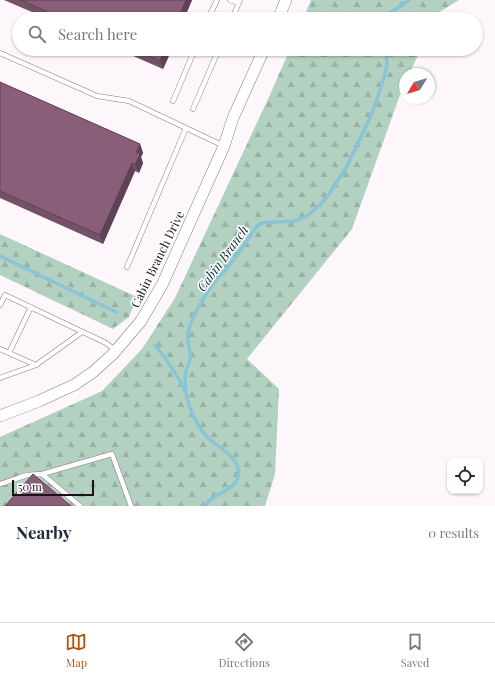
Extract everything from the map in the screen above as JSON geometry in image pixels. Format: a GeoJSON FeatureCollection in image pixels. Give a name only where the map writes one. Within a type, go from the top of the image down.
{"type":"FeatureCollection","features":[{"type":"Feature","properties":{"kind":"street"},"geometry":{"type":"LineString","coordinates":[[281,12],[286,0]]}},
{"type":"Feature","properties":{"kind":"street","name":"Cabin Branch Drive"},"geometry":{"type":"LineString","coordinates":[[0,416],[74,385],[93,372],[116,351],[141,321],[162,285],[224,146],[233,118],[261,56]]}},
{"type":"Feature","properties":{"kind":"lane"},"geometry":{"type":"LineString","coordinates":[[211,12],[217,0]]}},
{"type":"Feature","properties":{"kind":"lane"},"geometry":{"type":"LineString","coordinates":[[230,0],[239,2],[235,12]]}},
{"type":"Feature","properties":{"kind":"lane"},"geometry":{"type":"LineString","coordinates":[[0,52],[97,96],[129,101],[224,146]]}},
{"type":"Feature","properties":{"kind":"lane"},"geometry":{"type":"LineString","coordinates":[[173,101],[192,56]]}},
{"type":"Feature","properties":{"kind":"lane"},"geometry":{"type":"LineString","coordinates":[[193,109],[216,56]]}},
{"type":"Feature","properties":{"kind":"lane"},"geometry":{"type":"LineString","coordinates":[[127,267],[186,128]]}},
{"type":"Feature","properties":{"kind":"lane"},"geometry":{"type":"LineString","coordinates":[[0,305],[5,295],[106,343],[116,351]]}},
{"type":"Feature","properties":{"kind":"lane"},"geometry":{"type":"LineString","coordinates":[[10,353],[31,307]]}},
{"type":"Feature","properties":{"kind":"lane"},"geometry":{"type":"LineString","coordinates":[[0,378],[36,365],[82,332]]}},
{"type":"Feature","properties":{"kind":"lane"},"geometry":{"type":"LineString","coordinates":[[0,349],[36,365]]}},
{"type":"Feature","properties":{"kind":"lane"},"geometry":{"type":"LineString","coordinates":[[0,484],[27,475],[42,474],[112,454],[131,506]]}},
{"type":"Feature","properties":{"kind":"lane"},"geometry":{"type":"LineString","coordinates":[[42,474],[80,506]]}},
{"type":"Feature","properties":{"kind":"green space"},"geometry":{"type":"Polygon","coordinates":[[[311,0],[459,0],[440,12],[306,12],[311,0]]]}},
{"type":"Feature","properties":{"kind":"green space"},"geometry":{"type":"Polygon","coordinates":[[[287,56],[418,56],[412,68],[399,68],[399,98],[352,229],[247,359],[279,389],[275,474],[265,506],[0,506],[0,437],[102,391],[142,349],[175,298],[287,56]]]}},
{"type":"Feature","properties":{"kind":"green space"},"geometry":{"type":"Polygon","coordinates":[[[0,234],[137,297],[129,317],[113,329],[0,275],[0,234]]]}},
{"type":"Feature","properties":{"kind":"building"},"geometry":{"type":"Polygon","coordinates":[[[21,0],[186,0],[181,12],[48,12],[21,0]]]}},
{"type":"Feature","properties":{"kind":"building"},"geometry":{"type":"Polygon","coordinates":[[[149,56],[162,56],[160,61],[149,56]]]}},
{"type":"Feature","properties":{"kind":"building"},"geometry":{"type":"Polygon","coordinates":[[[0,82],[140,144],[136,152],[140,154],[135,165],[132,163],[100,235],[0,191],[0,82]]]}},
{"type":"Feature","properties":{"kind":"building"},"geometry":{"type":"Polygon","coordinates":[[[33,474],[71,506],[5,506],[33,474]]]}},
{"type":"Feature","properties":{"kind":"waterway","name":"Cabin Branch"},"geometry":{"type":"LineString","coordinates":[[391,12],[409,0]]}},
{"type":"Feature","properties":{"kind":"waterway","name":"Cabin Branch"},"geometry":{"type":"LineString","coordinates":[[205,506],[209,501],[236,482],[239,470],[233,458],[206,436],[196,422],[189,405],[185,388],[185,379],[190,361],[188,333],[192,320],[209,289],[227,269],[257,226],[262,223],[295,221],[308,215],[320,205],[329,194],[346,168],[371,116],[383,81],[387,65],[386,56]]}},
{"type":"Feature","properties":{"kind":"waterway"},"geometry":{"type":"LineString","coordinates":[[0,256],[116,312]]}},
{"type":"Feature","properties":{"kind":"waterway"},"geometry":{"type":"LineString","coordinates":[[155,345],[172,367],[185,391]]}}]}
